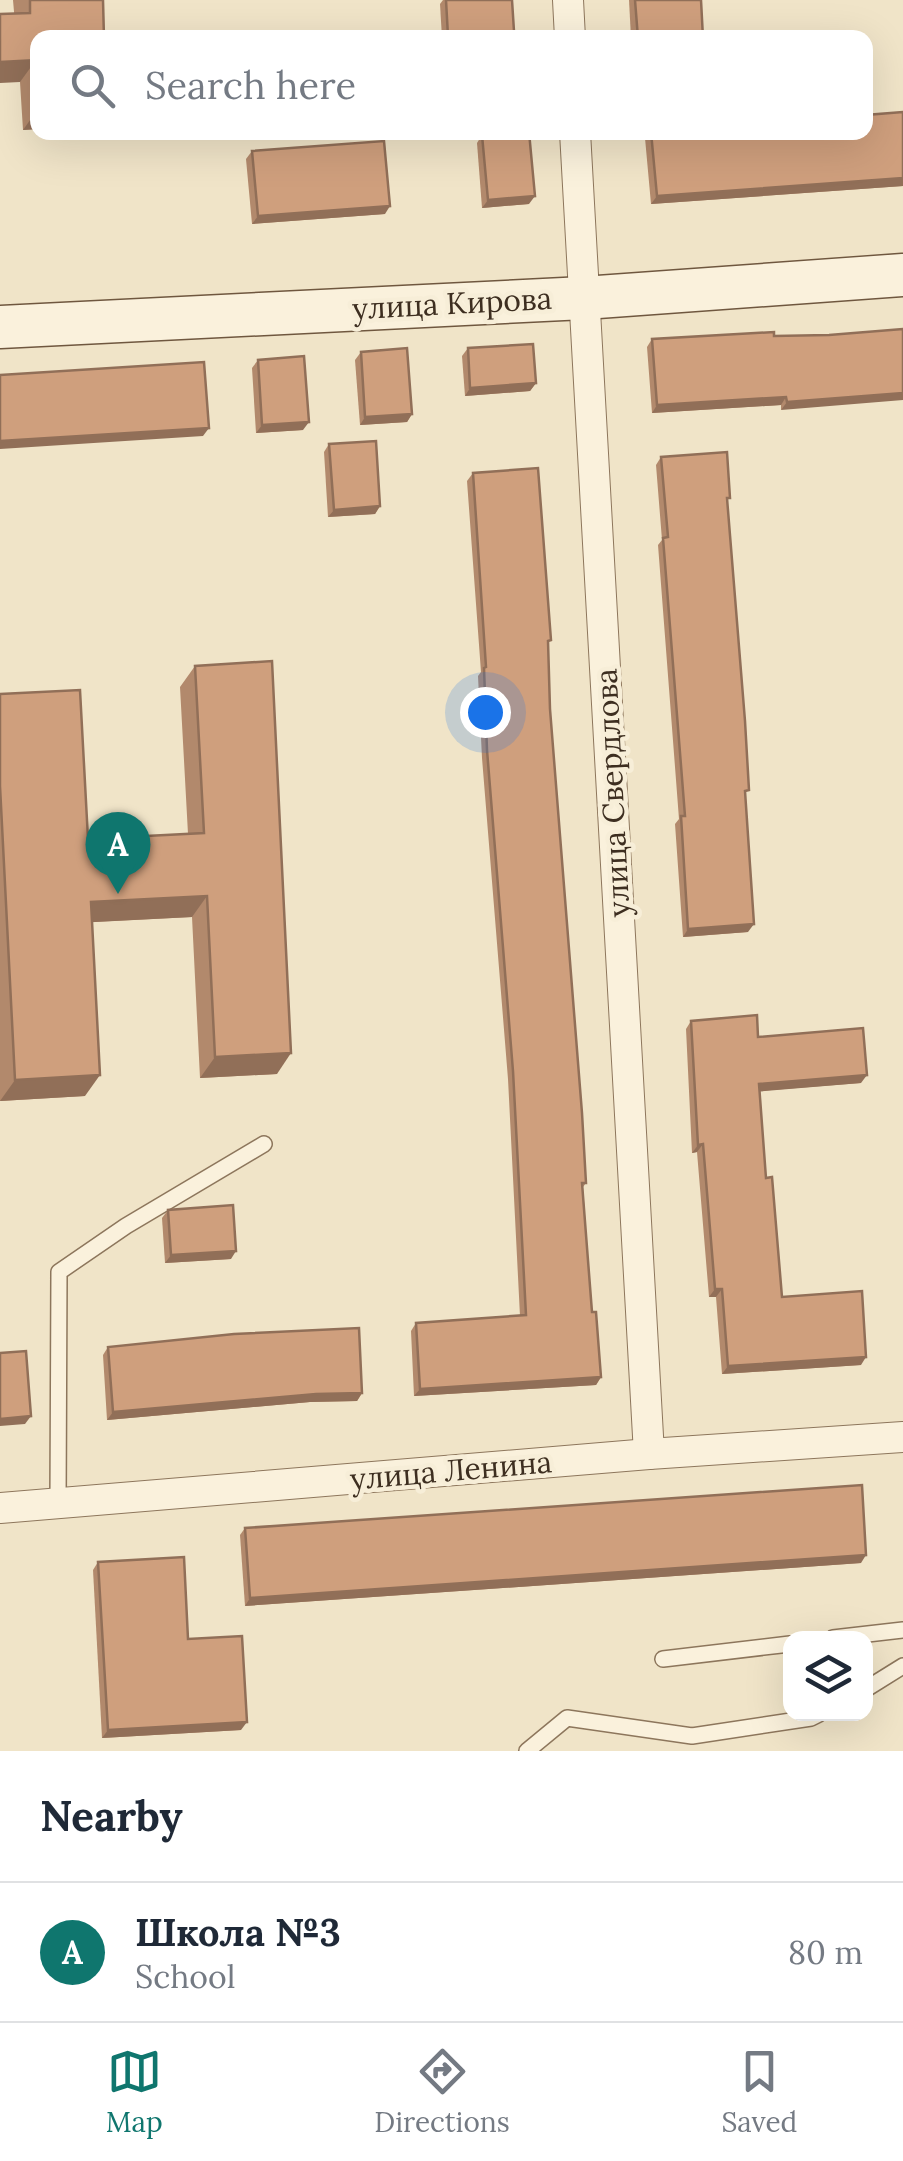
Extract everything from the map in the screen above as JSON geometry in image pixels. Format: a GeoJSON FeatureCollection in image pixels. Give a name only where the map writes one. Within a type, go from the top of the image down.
{"type":"FeatureCollection","features":[{"type":"Feature","properties":{"kind":"street"},"geometry":{"type":"LineString","coordinates":[[568,0],[570,30]]}},
{"type":"Feature","properties":{"kind":"street","name":"улица Свердлова"},"geometry":{"type":"LineString","coordinates":[[575,140],[649,1454]]}},
{"type":"Feature","properties":{"kind":"street","name":"улица Кирова"},"geometry":{"type":"LineString","coordinates":[[0,326],[584,298],[903,275]]}},
{"type":"Feature","properties":{"kind":"street","name":"улица Ленина"},"geometry":{"type":"LineString","coordinates":[[0,1508],[903,1437]]}},
{"type":"Feature","properties":{"kind":"lane"},"geometry":{"type":"LineString","coordinates":[[58,1503],[59,1272],[126,1226],[264,1144]]}},
{"type":"Feature","properties":{"kind":"lane"},"geometry":{"type":"LineString","coordinates":[[873,1633],[903,1630]]}},
{"type":"Feature","properties":{"kind":"lane"},"geometry":{"type":"LineString","coordinates":[[663,1659],[783,1645]]}},
{"type":"Feature","properties":{"kind":"lane"},"geometry":{"type":"LineString","coordinates":[[873,1685],[903,1666]]}},
{"type":"Feature","properties":{"kind":"lane"},"geometry":{"type":"LineString","coordinates":[[527,1751],[567,1718],[692,1736],[790,1721]]}},
{"type":"Feature","properties":{"kind":"building"},"geometry":{"type":"Polygon","coordinates":[[[30,0],[103,0],[104,30],[30,30],[30,60],[0,62],[0,14],[30,13],[30,0]]]}},
{"type":"Feature","properties":{"kind":"building"},"geometry":{"type":"Polygon","coordinates":[[[446,0],[512,0],[514,30],[448,30],[446,0]]]}},
{"type":"Feature","properties":{"kind":"building"},"geometry":{"type":"Polygon","coordinates":[[[635,0],[701,0],[703,30],[637,30],[635,0]]]}},
{"type":"Feature","properties":{"kind":"building"},"geometry":{"type":"Polygon","coordinates":[[[903,112],[903,178],[657,196],[652,140],[873,140],[873,114],[903,112]]]}},
{"type":"Feature","properties":{"kind":"building"},"geometry":{"type":"Polygon","coordinates":[[[482,140],[530,140],[535,196],[488,200],[482,140]]]}},
{"type":"Feature","properties":{"kind":"building"},"geometry":{"type":"Polygon","coordinates":[[[384,141],[390,206],[258,216],[252,151],[384,141]]]}},
{"type":"Feature","properties":{"kind":"building"},"geometry":{"type":"Polygon","coordinates":[[[903,329],[903,393],[787,402],[786,397],[657,405],[652,339],[774,332],[774,336],[829,335],[903,329]]]}},
{"type":"Feature","properties":{"kind":"building"},"geometry":{"type":"Polygon","coordinates":[[[533,344],[536,383],[470,388],[468,348],[533,344]]]}},
{"type":"Feature","properties":{"kind":"building"},"geometry":{"type":"Polygon","coordinates":[[[407,348],[412,414],[365,417],[361,352],[407,348]]]}},
{"type":"Feature","properties":{"kind":"building"},"geometry":{"type":"Polygon","coordinates":[[[304,356],[309,422],[262,425],[258,360],[304,356]]]}},
{"type":"Feature","properties":{"kind":"building"},"geometry":{"type":"Polygon","coordinates":[[[204,362],[209,428],[0,441],[0,375],[204,362]]]}},
{"type":"Feature","properties":{"kind":"building"},"geometry":{"type":"Polygon","coordinates":[[[376,441],[380,506],[334,510],[329,444],[376,441]]]}},
{"type":"Feature","properties":{"kind":"building"},"geometry":{"type":"Polygon","coordinates":[[[727,452],[754,924],[688,929],[681,816],[685,816],[663,538],[668,537],[661,457],[727,452]]]}},
{"type":"Feature","properties":{"kind":"building"},"geometry":{"type":"Polygon","coordinates":[[[538,468],[551,640],[550,709],[582,1113],[586,1183],[582,1183],[601,1377],[420,1389],[416,1323],[526,1315],[513,1071],[487,750],[486,667],[473,473],[538,468]]]}},
{"type":"Feature","properties":{"kind":"building"},"geometry":{"type":"Polygon","coordinates":[[[272,661],[291,1053],[215,1057],[207,896],[91,902],[100,1075],[15,1080],[0,786],[0,694],[80,690],[88,839],[204,833],[195,666],[272,661]]]}},
{"type":"Feature","properties":{"kind":"building"},"geometry":{"type":"Polygon","coordinates":[[[757,1015],[758,1037],[863,1028],[867,1075],[759,1084],[766,1178],[772,1177],[782,1297],[862,1291],[866,1357],[728,1366],[722,1289],[715,1289],[703,1144],[698,1145],[691,1021],[757,1015]]]}},
{"type":"Feature","properties":{"kind":"building"},"geometry":{"type":"Polygon","coordinates":[[[233,1205],[236,1251],[171,1255],[168,1210],[233,1205]]]}},
{"type":"Feature","properties":{"kind":"building"},"geometry":{"type":"Polygon","coordinates":[[[359,1328],[362,1393],[113,1412],[108,1347],[234,1334],[359,1328]]]}},
{"type":"Feature","properties":{"kind":"building"},"geometry":{"type":"Polygon","coordinates":[[[26,1351],[31,1416],[0,1419],[0,1353],[26,1351]]]}},
{"type":"Feature","properties":{"kind":"building"},"geometry":{"type":"Polygon","coordinates":[[[862,1485],[866,1555],[250,1598],[245,1528],[862,1485]]]}},
{"type":"Feature","properties":{"kind":"building"},"geometry":{"type":"Polygon","coordinates":[[[184,1557],[188,1639],[242,1636],[247,1722],[108,1730],[98,1562],[184,1557]]]}},
{"type":"Feature","properties":{"kind":"place","name":"Школа №3"},"geometry":{"type":"Point","coordinates":[118,894]}}]}
